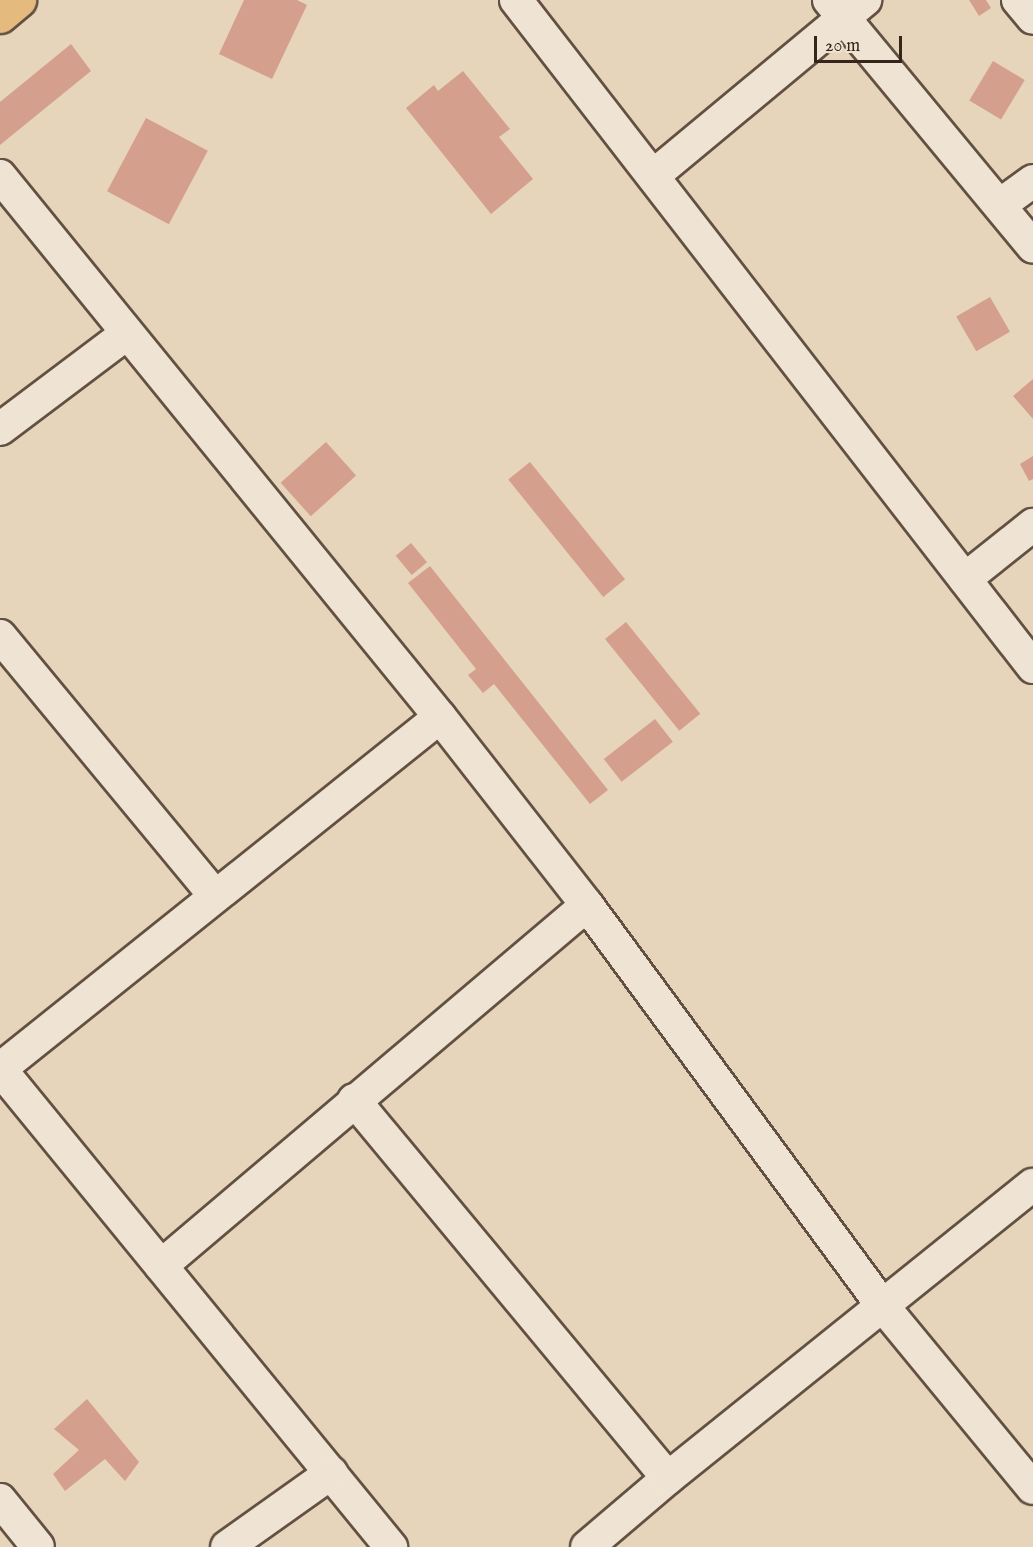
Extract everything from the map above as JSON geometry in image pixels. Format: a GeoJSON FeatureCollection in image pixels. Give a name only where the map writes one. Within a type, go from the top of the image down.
{"type":"FeatureCollection","features":[{"type":"Feature","properties":{"kind":"highway"},"geometry":{"type":"LineString","coordinates":[[0,15],[19,0]]}},
{"type":"Feature","properties":{"kind":"street"},"geometry":{"type":"LineString","coordinates":[[516,0],[1033,666]]}},
{"type":"Feature","properties":{"kind":"street"},"geometry":{"type":"LineString","coordinates":[[1018,0],[1033,18]]}},
{"type":"Feature","properties":{"kind":"street"},"geometry":{"type":"LineString","coordinates":[[653,176],[845,6],[1033,246]]}},
{"type":"Feature","properties":{"kind":"street"},"geometry":{"type":"LineString","coordinates":[[0,176],[126,334],[440,717],[587,904],[882,1305],[1033,1488]]}},
{"type":"Feature","properties":{"kind":"street"},"geometry":{"type":"LineString","coordinates":[[1000,205],[1033,181]]}},
{"type":"Feature","properties":{"kind":"street"},"geometry":{"type":"LineString","coordinates":[[0,429],[126,334]]}},
{"type":"Feature","properties":{"kind":"street"},"geometry":{"type":"LineString","coordinates":[[965,579],[1033,525]]}},
{"type":"Feature","properties":{"kind":"street"},"geometry":{"type":"LineString","coordinates":[[0,636],[214,895]]}},
{"type":"Feature","properties":{"kind":"street"},"geometry":{"type":"LineString","coordinates":[[391,1547],[0,1069],[214,895],[440,717]]}},
{"type":"Feature","properties":{"kind":"street"},"geometry":{"type":"LineString","coordinates":[[161,1266],[587,904]]}},
{"type":"Feature","properties":{"kind":"street"},"geometry":{"type":"LineString","coordinates":[[354,1100],[668,1478]]}},
{"type":"Feature","properties":{"kind":"street"},"geometry":{"type":"LineString","coordinates":[[587,1547],[668,1478],[1033,1185]]}},
{"type":"Feature","properties":{"kind":"street"},"geometry":{"type":"LineString","coordinates":[[227,1547],[331,1473]]}},
{"type":"Feature","properties":{"kind":"street"},"geometry":{"type":"LineString","coordinates":[[0,1500],[38,1547]]}},
{"type":"Feature","properties":{"kind":"building"},"geometry":{"type":"Polygon","coordinates":[[[244,0],[297,0],[307,5],[272,79],[219,54],[244,0]]]}},
{"type":"Feature","properties":{"kind":"building"},"geometry":{"type":"Polygon","coordinates":[[[969,0],[986,0],[991,8],[979,16],[969,0]]]}},
{"type":"Feature","properties":{"kind":"building"},"geometry":{"type":"Polygon","coordinates":[[[71,44],[91,71],[0,145],[0,102],[71,44]]]}},
{"type":"Feature","properties":{"kind":"building"},"geometry":{"type":"Polygon","coordinates":[[[993,61],[1025,80],[1001,119],[969,100],[993,61]]]}},
{"type":"Feature","properties":{"kind":"building"},"geometry":{"type":"Polygon","coordinates":[[[463,71],[510,129],[499,137],[533,179],[491,214],[406,108],[434,85],[438,91],[463,71]]]}},
{"type":"Feature","properties":{"kind":"building"},"geometry":{"type":"Polygon","coordinates":[[[146,118],[208,151],[169,224],[107,191],[146,118]]]}},
{"type":"Feature","properties":{"kind":"building"},"geometry":{"type":"Polygon","coordinates":[[[990,297],[1010,332],[976,351],[956,316],[990,297]]]}},
{"type":"Feature","properties":{"kind":"building"},"geometry":{"type":"Polygon","coordinates":[[[1033,379],[1033,419],[1013,396],[1033,379]]]}},
{"type":"Feature","properties":{"kind":"building"},"geometry":{"type":"Polygon","coordinates":[[[326,442],[356,475],[311,516],[281,483],[326,442]]]}},
{"type":"Feature","properties":{"kind":"building"},"geometry":{"type":"Polygon","coordinates":[[[1033,456],[1033,479],[1029,481],[1020,464],[1033,456]]]}},
{"type":"Feature","properties":{"kind":"building"},"geometry":{"type":"Polygon","coordinates":[[[530,462],[625,579],[603,597],[508,480],[530,462]]]}},
{"type":"Feature","properties":{"kind":"building"},"geometry":{"type":"Polygon","coordinates":[[[411,543],[427,562],[412,575],[396,556],[411,543]]]}},
{"type":"Feature","properties":{"kind":"building"},"geometry":{"type":"Polygon","coordinates":[[[430,566],[608,790],[590,804],[494,684],[483,693],[468,675],[476,669],[408,583],[430,566]]]}},
{"type":"Feature","properties":{"kind":"building"},"geometry":{"type":"Polygon","coordinates":[[[626,622],[700,714],[679,731],[605,639],[626,622]]]}},
{"type":"Feature","properties":{"kind":"building"},"geometry":{"type":"Polygon","coordinates":[[[655,719],[673,742],[622,782],[604,759],[655,719]]]}},
{"type":"Feature","properties":{"kind":"building"},"geometry":{"type":"Polygon","coordinates":[[[87,1399],[139,1462],[125,1481],[105,1459],[65,1491],[53,1474],[79,1450],[54,1429],[87,1399]]]}}]}
